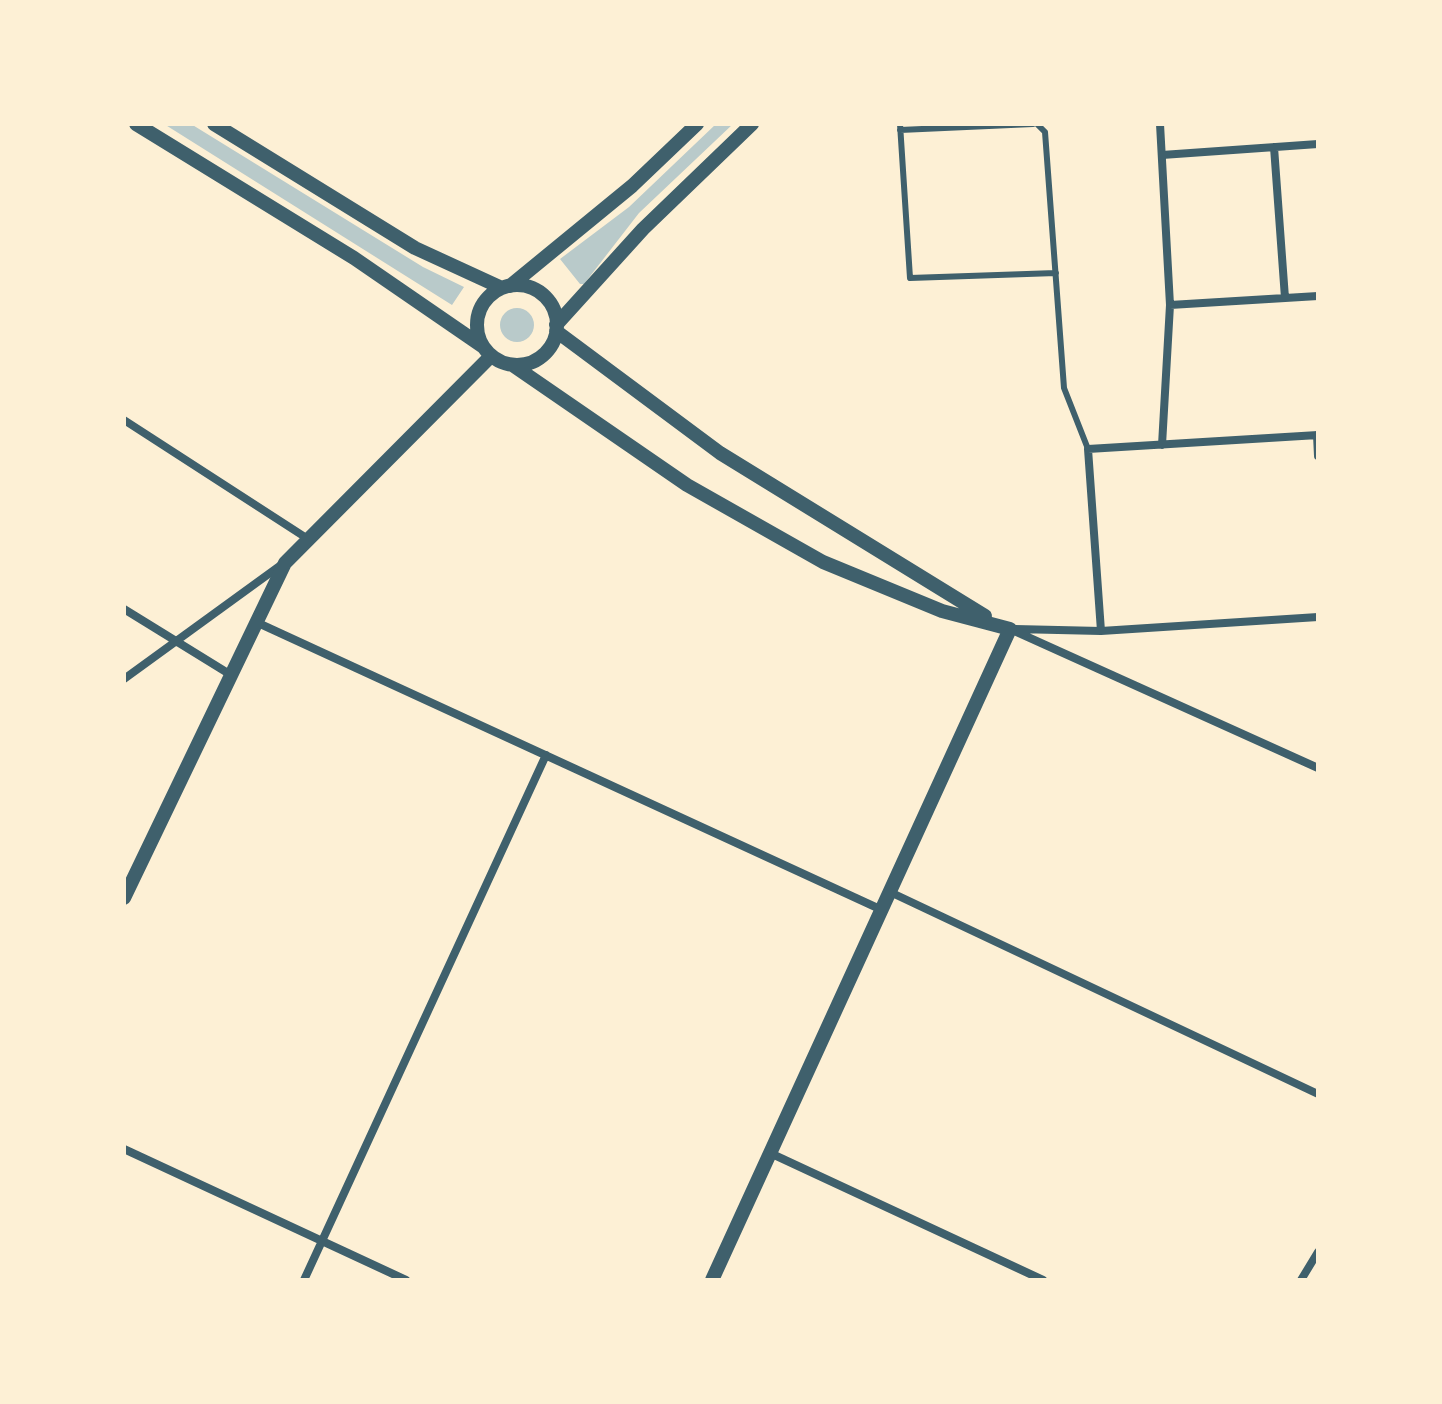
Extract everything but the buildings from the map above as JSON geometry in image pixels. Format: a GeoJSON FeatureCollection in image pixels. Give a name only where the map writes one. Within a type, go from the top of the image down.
{"type":"FeatureCollection","features":[{"type":"Feature","properties":{"kind":"street"},"geometry":{"type":"LineString","coordinates":[[136,124],[354,258],[486,351],[514,366],[687,485],[823,562],[942,611],[1010,629],[1101,631],[1318,617]]}},
{"type":"Feature","properties":{"kind":"street"},"geometry":{"type":"LineString","coordinates":[[214,124],[415,248],[505,287],[529,287],[541,294],[550,303],[556,328],[720,453],[912,574],[1010,629],[1318,768]]}},
{"type":"Feature","properties":{"kind":"street"},"geometry":{"type":"LineString","coordinates":[[486,351],[477,319],[482,306],[632,186],[697,124]]}},
{"type":"Feature","properties":{"kind":"street"},"geometry":{"type":"LineString","coordinates":[[514,366],[538,359],[548,351],[556,328],[643,229],[752,124]]}},
{"type":"Feature","properties":{"kind":"street"},"geometry":{"type":"LineString","coordinates":[[1160,124],[1170,305],[1162,445]]}},
{"type":"Feature","properties":{"kind":"street"},"geometry":{"type":"LineString","coordinates":[[1162,155],[1318,144]]}},
{"type":"Feature","properties":{"kind":"street"},"geometry":{"type":"LineString","coordinates":[[1274,147],[1285,298]]}},
{"type":"Feature","properties":{"kind":"street"},"geometry":{"type":"LineString","coordinates":[[1170,305],[1318,296]]}},
{"type":"Feature","properties":{"kind":"street"},"geometry":{"type":"LineString","coordinates":[[124,679],[285,563],[486,351]]}},
{"type":"Feature","properties":{"kind":"street"},"geometry":{"type":"LineString","coordinates":[[124,420],[308,539]]}},
{"type":"Feature","properties":{"kind":"street"},"geometry":{"type":"LineString","coordinates":[[1101,631],[1088,449],[1317,435],[1318,456]]}},
{"type":"Feature","properties":{"kind":"street"},"geometry":{"type":"LineString","coordinates":[[124,898],[285,563]]}},
{"type":"Feature","properties":{"kind":"street"},"geometry":{"type":"LineString","coordinates":[[124,609],[231,675]]}},
{"type":"Feature","properties":{"kind":"street"},"geometry":{"type":"LineString","coordinates":[[256,622],[882,910]]}},
{"type":"Feature","properties":{"kind":"street"},"geometry":{"type":"LineString","coordinates":[[712,1280],[1010,629]]}},
{"type":"Feature","properties":{"kind":"street"},"geometry":{"type":"LineString","coordinates":[[304,1280],[546,755]]}},
{"type":"Feature","properties":{"kind":"street"},"geometry":{"type":"LineString","coordinates":[[890,892],[1318,1094]]}},
{"type":"Feature","properties":{"kind":"street"},"geometry":{"type":"LineString","coordinates":[[124,1149],[406,1280]]}},
{"type":"Feature","properties":{"kind":"street"},"geometry":{"type":"LineString","coordinates":[[770,1153],[1043,1280]]}},
{"type":"Feature","properties":{"kind":"street"},"geometry":{"type":"LineString","coordinates":[[1301,1280],[1318,1252]]}},
{"type":"Feature","properties":{"kind":"lane"},"geometry":{"type":"LineString","coordinates":[[1056,273],[910,278],[900,127],[1037,125],[1045,132],[1056,273],[1064,388],[1088,449]]}},
{"type":"Feature","properties":{"kind":"shaded area"},"geometry":{"type":"Polygon","coordinates":[[[164,124],[191,124],[423,267],[464,287],[452,305],[164,124]]]}},
{"type":"Feature","properties":{"kind":"shaded area"},"geometry":{"type":"Polygon","coordinates":[[[716,124],[733,124],[639,213],[584,284],[580,284],[560,259],[629,207],[716,124]]]}},
{"type":"Feature","properties":{"kind":"shaded area"},"geometry":{"type":"Polygon","coordinates":[[[517,308],[529,313],[534,325],[529,337],[517,342],[505,337],[500,325],[505,313],[517,308]]]}}]}
